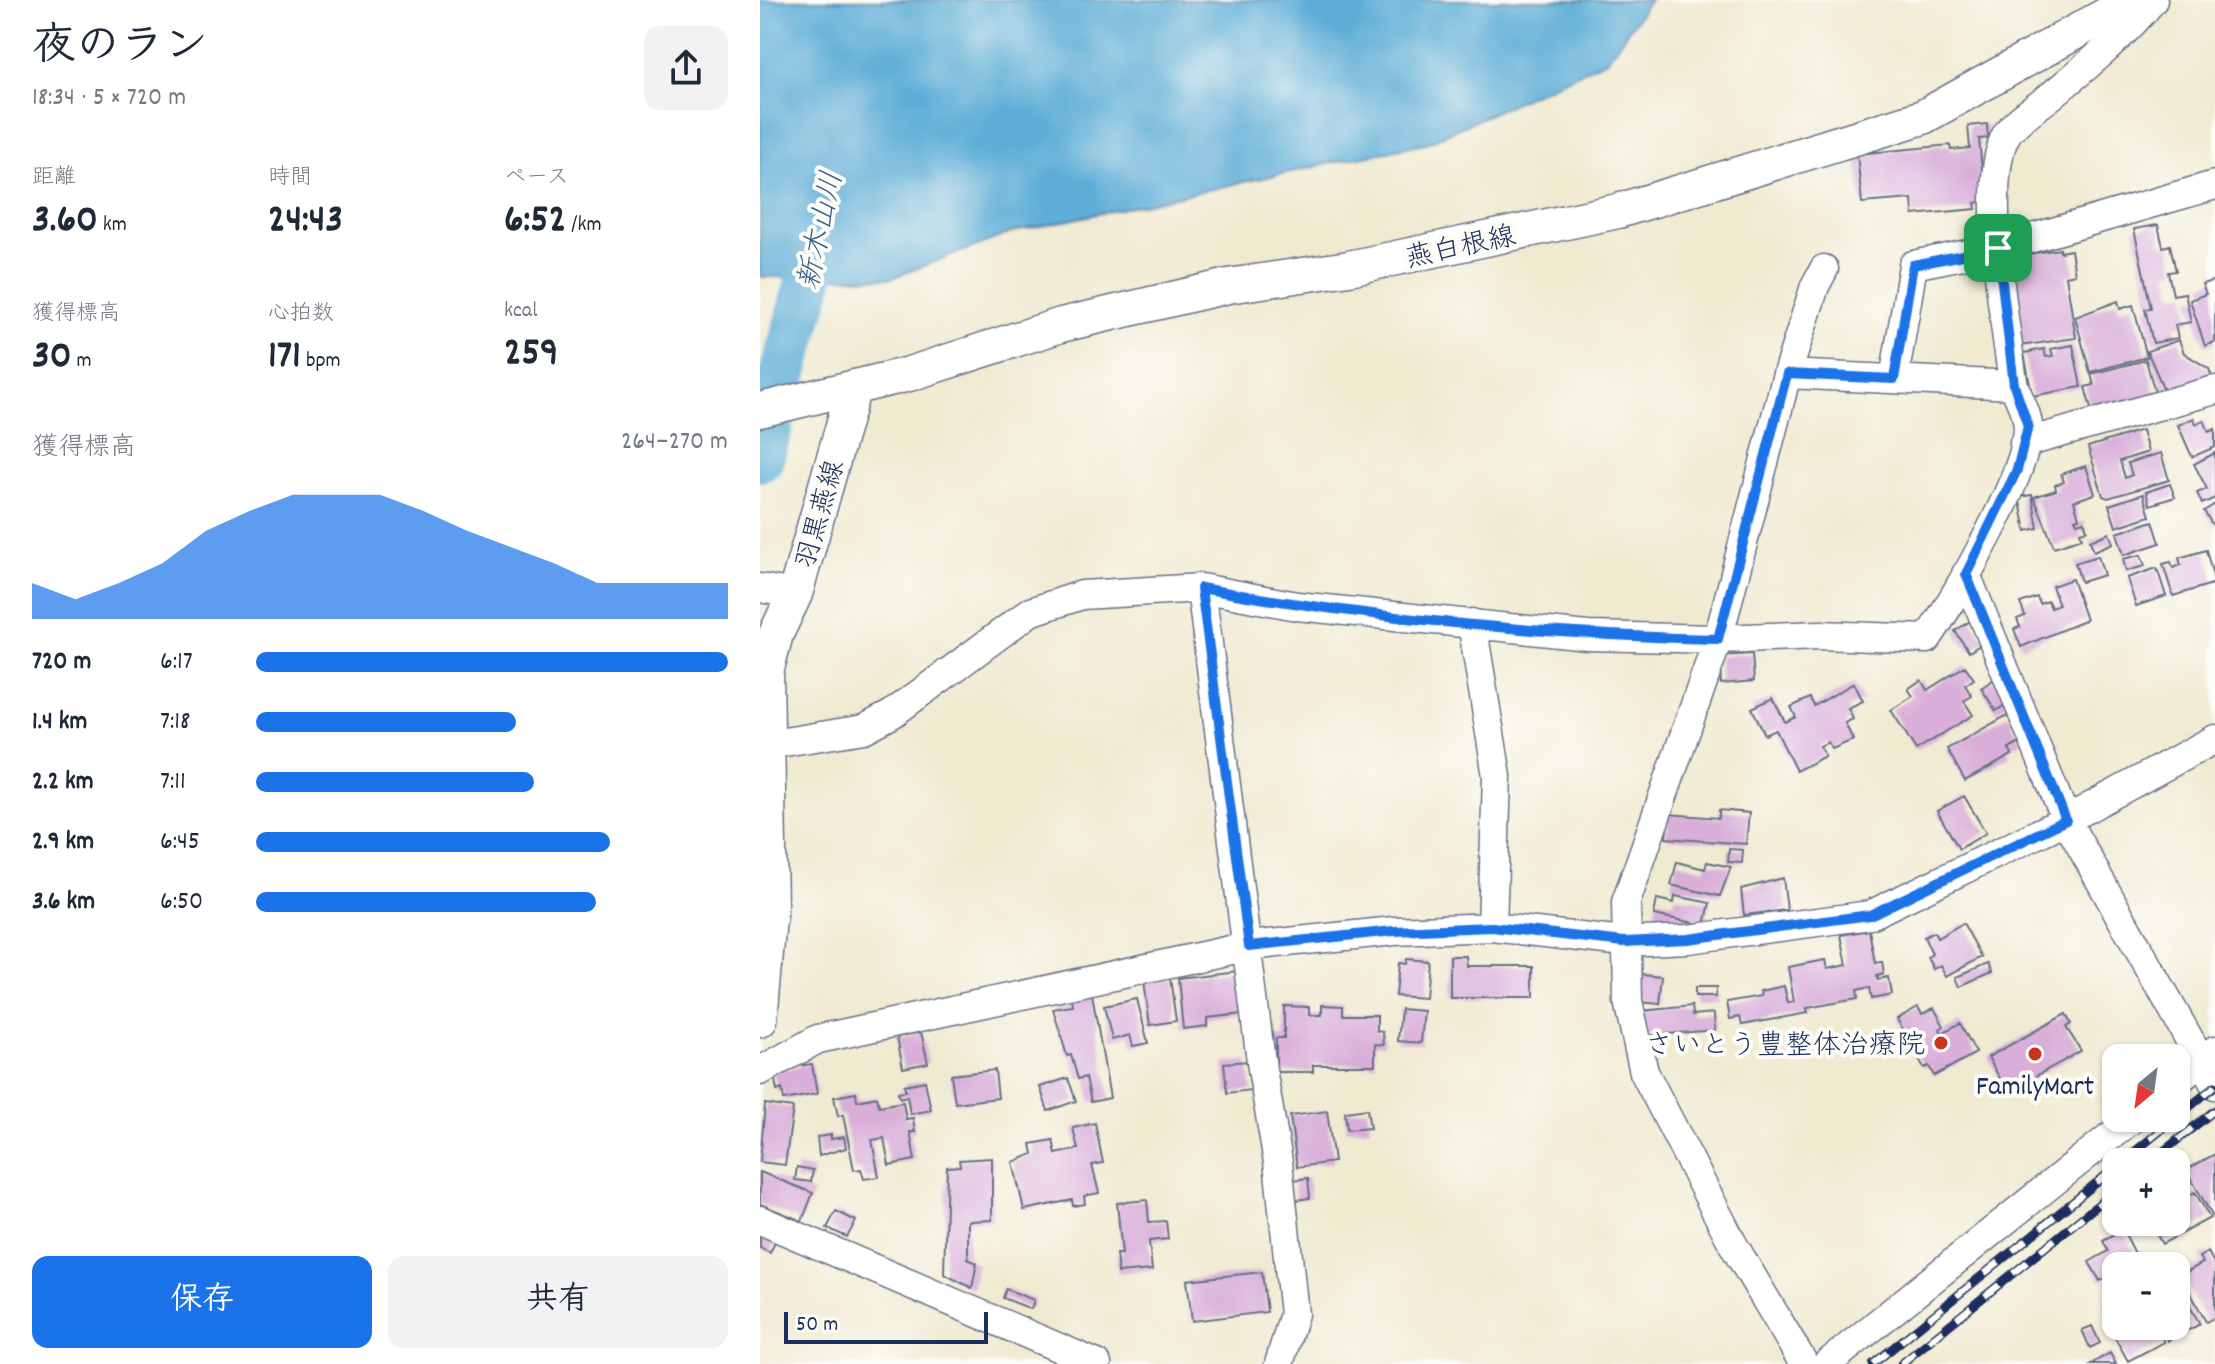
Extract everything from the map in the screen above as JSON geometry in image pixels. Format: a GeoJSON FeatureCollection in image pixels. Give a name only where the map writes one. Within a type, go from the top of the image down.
{"type":"FeatureCollection","features":[{"type":"Feature","properties":{"kind":"main road","name":"燕白根線"},"geometry":{"type":"LineString","coordinates":[[760,410],[909,374],[1061,325],[1213,289],[1349,268],[1618,211],[1923,117],[2133,0]]}},
{"type":"Feature","properties":{"kind":"main road","name":"羽黒燕線"},"geometry":{"type":"LineString","coordinates":[[760,1020],[770,907],[766,672],[776,634],[795,594],[854,387]]}},
{"type":"Feature","properties":{"kind":"street"},"geometry":{"type":"LineString","coordinates":[[766,745],[864,729],[892,714],[1030,612],[1082,595],[1201,588],[1297,606],[1588,636],[1718,639],[1820,635],[1927,639],[1966,574],[2005,499],[2028,426],[2014,385],[1998,248],[1996,160],[2008,132],[2126,33],[2153,0]]}},
{"type":"Feature","properties":{"kind":"street"},"geometry":{"type":"LineString","coordinates":[[1894,379],[1913,265],[1998,248],[2215,185]]}},
{"type":"Feature","properties":{"kind":"street"},"geometry":{"type":"LineString","coordinates":[[1804,1364],[1734,1246],[1644,1072],[1628,1001],[1624,942],[1626,902],[1718,639],[1787,374],[1815,286],[1824,269]]}},
{"type":"Feature","properties":{"kind":"street"},"geometry":{"type":"LineString","coordinates":[[1787,374],[2014,385]]}},
{"type":"Feature","properties":{"kind":"street"},"geometry":{"type":"LineString","coordinates":[[2024,443],[2215,390]]}},
{"type":"Feature","properties":{"kind":"street"},"geometry":{"type":"LineString","coordinates":[[1966,574],[2066,820],[2211,1065],[2190,1075]]}},
{"type":"Feature","properties":{"kind":"street"},"geometry":{"type":"LineString","coordinates":[[760,588],[795,594]]}},
{"type":"Feature","properties":{"kind":"street"},"geometry":{"type":"LineString","coordinates":[[1201,588],[1294,1314],[1279,1364]]}},
{"type":"Feature","properties":{"kind":"street"},"geometry":{"type":"LineString","coordinates":[[1472,623],[1497,776],[1492,927]]}},
{"type":"Feature","properties":{"kind":"street"},"geometry":{"type":"LineString","coordinates":[[760,1071],[818,1039],[1249,946],[1394,931],[1492,927],[1624,942],[1688,939],[1870,915],[2066,820],[2215,739]]}},
{"type":"Feature","properties":{"kind":"street"},"geometry":{"type":"LineString","coordinates":[[1827,1364],[2116,1132]]}},
{"type":"Feature","properties":{"kind":"street"},"geometry":{"type":"LineString","coordinates":[[760,1220],[1097,1364]]}},
{"type":"Feature","properties":{"kind":"water"},"geometry":{"type":"Polygon","coordinates":[[[760,0],[1650,0],[1607,60],[1429,142],[1014,232],[892,278],[760,277],[760,0]]]}},
{"type":"Feature","properties":{"kind":"building"},"geometry":{"type":"Polygon","coordinates":[[[1987,124],[1988,138],[1979,139],[1985,201],[1975,203],[1976,209],[1913,215],[1912,199],[1862,203],[1857,154],[1950,145],[1951,150],[1970,148],[1968,126],[1987,124]]]}},
{"type":"Feature","properties":{"kind":"building"},"geometry":{"type":"Polygon","coordinates":[[[2158,225],[2163,247],[2170,245],[2176,271],[2168,272],[2173,295],[2185,293],[2191,322],[2175,325],[2178,338],[2153,343],[2145,309],[2151,308],[2134,229],[2158,225]]]}},
{"type":"Feature","properties":{"kind":"building"},"geometry":{"type":"Polygon","coordinates":[[[2060,249],[2060,252],[2071,250],[2075,274],[2066,276],[2076,338],[2019,346],[2005,258],[2060,249]]]}},
{"type":"Feature","properties":{"kind":"building"},"geometry":{"type":"Polygon","coordinates":[[[2215,280],[2215,342],[2205,346],[2190,300],[2206,294],[2202,284],[2215,280]]]}},
{"type":"Feature","properties":{"kind":"building"},"geometry":{"type":"Polygon","coordinates":[[[2118,301],[2120,309],[2133,305],[2147,357],[2090,372],[2075,317],[2118,301]]]}},
{"type":"Feature","properties":{"kind":"building"},"geometry":{"type":"Polygon","coordinates":[[[2179,340],[2184,353],[2209,369],[2215,387],[2169,401],[2147,351],[2179,340]]]}},
{"type":"Feature","properties":{"kind":"building"},"geometry":{"type":"Polygon","coordinates":[[[2073,345],[2081,387],[2032,396],[2024,353],[2044,349],[2046,357],[2053,356],[2051,349],[2073,345]]]}},
{"type":"Feature","properties":{"kind":"building"},"geometry":{"type":"Polygon","coordinates":[[[2146,360],[2157,400],[2094,420],[2085,387],[2094,385],[2091,374],[2146,360]]]}},
{"type":"Feature","properties":{"kind":"building"},"geometry":{"type":"Polygon","coordinates":[[[2194,418],[2196,424],[2204,420],[2209,432],[2215,429],[2215,447],[2192,457],[2178,425],[2194,418]]]}},
{"type":"Feature","properties":{"kind":"building"},"geometry":{"type":"Polygon","coordinates":[[[2142,430],[2148,452],[2120,461],[2125,478],[2132,475],[2128,463],[2161,453],[2169,480],[2108,498],[2103,496],[2088,447],[2142,430]]]}},
{"type":"Feature","properties":{"kind":"building"},"geometry":{"type":"Polygon","coordinates":[[[2215,453],[2215,498],[2202,504],[2197,493],[2207,489],[2194,464],[2215,453]]]}},
{"type":"Feature","properties":{"kind":"building"},"geometry":{"type":"Polygon","coordinates":[[[2086,466],[2095,494],[2074,501],[2079,518],[2075,519],[2077,523],[2084,521],[2087,530],[2080,532],[2082,538],[2054,547],[2034,497],[2056,490],[2055,485],[2064,482],[2061,474],[2086,466]]]}},
{"type":"Feature","properties":{"kind":"building"},"geometry":{"type":"Polygon","coordinates":[[[2170,484],[2175,497],[2150,505],[2146,492],[2170,484]]]}},
{"type":"Feature","properties":{"kind":"building"},"geometry":{"type":"Polygon","coordinates":[[[2143,494],[2150,516],[2116,527],[2109,505],[2143,494]]]}},
{"type":"Feature","properties":{"kind":"building"},"geometry":{"type":"Polygon","coordinates":[[[2032,495],[2038,528],[2026,531],[2019,497],[2032,495]]]}},
{"type":"Feature","properties":{"kind":"building"},"geometry":{"type":"Polygon","coordinates":[[[2215,504],[2215,529],[2204,511],[2215,504]]]}},
{"type":"Feature","properties":{"kind":"building"},"geometry":{"type":"Polygon","coordinates":[[[2153,521],[2160,543],[2124,555],[2117,533],[2153,521]]]}},
{"type":"Feature","properties":{"kind":"building"},"geometry":{"type":"Polygon","coordinates":[[[2109,533],[2113,543],[2094,551],[2090,541],[2109,533]]]}},
{"type":"Feature","properties":{"kind":"building"},"geometry":{"type":"Polygon","coordinates":[[[2206,550],[2215,583],[2173,596],[2163,564],[2171,562],[2173,568],[2181,565],[2179,558],[2206,550]]]}},
{"type":"Feature","properties":{"kind":"building"},"geometry":{"type":"Polygon","coordinates":[[[2141,555],[2145,566],[2126,571],[2123,559],[2141,555]]]}},
{"type":"Feature","properties":{"kind":"building"},"geometry":{"type":"Polygon","coordinates":[[[2098,556],[2104,575],[2081,582],[2075,563],[2098,556]]]}},
{"type":"Feature","properties":{"kind":"building"},"geometry":{"type":"Polygon","coordinates":[[[2157,568],[2166,596],[2136,606],[2127,578],[2157,568]]]}},
{"type":"Feature","properties":{"kind":"building"},"geometry":{"type":"Polygon","coordinates":[[[2072,579],[2086,620],[2021,647],[2014,629],[2020,627],[2017,619],[2025,616],[2020,603],[2037,597],[2040,604],[2048,601],[2051,608],[2059,605],[2052,586],[2072,579]]]}},
{"type":"Feature","properties":{"kind":"building"},"geometry":{"type":"Polygon","coordinates":[[[1972,620],[1986,641],[1969,652],[1955,631],[1972,620]]]}},
{"type":"Feature","properties":{"kind":"building"},"geometry":{"type":"Polygon","coordinates":[[[1752,654],[1754,681],[1721,684],[1719,656],[1752,654]]]}},
{"type":"Feature","properties":{"kind":"building"},"geometry":{"type":"Polygon","coordinates":[[[1965,666],[1974,679],[1965,685],[1972,696],[1964,701],[1973,715],[1916,750],[1891,710],[1913,696],[1908,689],[1921,680],[1927,690],[1965,666]]]}},
{"type":"Feature","properties":{"kind":"building"},"geometry":{"type":"Polygon","coordinates":[[[2003,673],[2018,696],[1996,711],[1981,688],[2003,673]]]}},
{"type":"Feature","properties":{"kind":"building"},"geometry":{"type":"Polygon","coordinates":[[[1854,683],[1863,701],[1848,708],[1853,719],[1845,723],[1853,740],[1832,749],[1828,742],[1820,746],[1825,756],[1796,771],[1776,730],[1765,735],[1752,708],[1773,698],[1785,722],[1796,717],[1791,707],[1810,698],[1814,706],[1854,683]]]}},
{"type":"Feature","properties":{"kind":"building"},"geometry":{"type":"Polygon","coordinates":[[[2008,715],[2022,742],[2009,749],[2012,755],[1965,781],[1947,749],[2008,715]]]}},
{"type":"Feature","properties":{"kind":"building"},"geometry":{"type":"Polygon","coordinates":[[[1964,796],[1986,833],[1959,849],[1937,811],[1964,796]]]}},
{"type":"Feature","properties":{"kind":"building"},"geometry":{"type":"Polygon","coordinates":[[[1719,810],[1749,813],[1746,844],[1666,838],[1668,814],[1719,818],[1719,810]]]}},
{"type":"Feature","properties":{"kind":"building"},"geometry":{"type":"Polygon","coordinates":[[[1729,849],[1743,850],[1742,863],[1728,862],[1729,849]]]}},
{"type":"Feature","properties":{"kind":"building"},"geometry":{"type":"Polygon","coordinates":[[[1677,862],[1705,869],[1707,862],[1731,867],[1720,896],[1671,885],[1677,862]]]}},
{"type":"Feature","properties":{"kind":"building"},"geometry":{"type":"Polygon","coordinates":[[[1783,878],[1787,910],[1744,915],[1741,889],[1783,878]]]}},
{"type":"Feature","properties":{"kind":"building"},"geometry":{"type":"Polygon","coordinates":[[[1675,896],[1710,903],[1705,925],[1654,915],[1657,899],[1674,903],[1675,896]]]}},
{"type":"Feature","properties":{"kind":"building"},"geometry":{"type":"Polygon","coordinates":[[[1963,923],[1982,957],[1947,976],[1941,965],[1934,969],[1928,957],[1932,954],[1924,937],[1934,932],[1937,938],[1963,923]]]}},
{"type":"Feature","properties":{"kind":"building"},"geometry":{"type":"Polygon","coordinates":[[[1869,930],[1875,963],[1882,962],[1884,974],[1877,976],[1878,980],[1889,978],[1892,995],[1871,999],[1869,988],[1856,991],[1857,999],[1807,1008],[1808,1013],[1742,1025],[1740,1017],[1730,1019],[1727,1002],[1762,996],[1761,991],[1784,986],[1788,1003],[1794,1002],[1788,967],[1825,960],[1827,969],[1847,965],[1841,935],[1869,930]]]}},
{"type":"Feature","properties":{"kind":"building"},"geometry":{"type":"Polygon","coordinates":[[[1450,956],[1466,956],[1467,966],[1534,966],[1534,998],[1450,998],[1450,956]]]}},
{"type":"Feature","properties":{"kind":"building"},"geometry":{"type":"Polygon","coordinates":[[[1406,959],[1428,961],[1425,998],[1395,996],[1398,963],[1405,964],[1406,959]]]}},
{"type":"Feature","properties":{"kind":"building"},"geometry":{"type":"Polygon","coordinates":[[[1988,964],[1992,973],[1961,987],[1957,977],[1988,964]]]}},
{"type":"Feature","properties":{"kind":"building"},"geometry":{"type":"Polygon","coordinates":[[[1238,971],[1243,1014],[1207,1018],[1207,1026],[1183,1029],[1178,978],[1238,971]]]}},
{"type":"Feature","properties":{"kind":"building"},"geometry":{"type":"Polygon","coordinates":[[[1642,974],[1663,976],[1660,1004],[1639,1002],[1642,974]]]}},
{"type":"Feature","properties":{"kind":"building"},"geometry":{"type":"Polygon","coordinates":[[[1170,978],[1176,1021],[1150,1025],[1144,981],[1170,978]]]}},
{"type":"Feature","properties":{"kind":"building"},"geometry":{"type":"Polygon","coordinates":[[[1695,988],[1716,988],[1716,997],[1695,997],[1695,988]]]}},
{"type":"Feature","properties":{"kind":"building"},"geometry":{"type":"Polygon","coordinates":[[[1092,994],[1110,1098],[1091,1102],[1086,1077],[1078,1079],[1071,1055],[1067,1056],[1053,1009],[1073,1006],[1072,997],[1092,994]]]}},
{"type":"Feature","properties":{"kind":"building"},"geometry":{"type":"Polygon","coordinates":[[[1137,999],[1148,1043],[1133,1046],[1130,1035],[1112,1040],[1104,1006],[1137,999]]]}},
{"type":"Feature","properties":{"kind":"building"},"geometry":{"type":"Polygon","coordinates":[[[1322,1005],[1343,1006],[1343,1015],[1377,1015],[1377,1031],[1383,1032],[1384,1045],[1375,1044],[1375,1065],[1313,1065],[1313,1072],[1276,1072],[1276,1038],[1284,1038],[1284,1006],[1309,1007],[1309,1015],[1322,1015],[1322,1005]]]}},
{"type":"Feature","properties":{"kind":"building"},"geometry":{"type":"Polygon","coordinates":[[[1692,1006],[1693,1015],[1714,1013],[1715,1030],[1644,1036],[1641,1011],[1692,1006]]]}},
{"type":"Feature","properties":{"kind":"building","name":"さいとう豊整体治療院"},"geometry":{"type":"Polygon","coordinates":[[[1918,1007],[1922,1014],[1934,1008],[1944,1026],[1940,1029],[1942,1033],[1960,1023],[1976,1053],[1934,1076],[1929,1066],[1924,1068],[1897,1019],[1918,1007]]]}},
{"type":"Feature","properties":{"kind":"building"},"geometry":{"type":"Polygon","coordinates":[[[1401,1009],[1424,1011],[1421,1043],[1398,1041],[1401,1009]]]}},
{"type":"Feature","properties":{"kind":"building","name":"FamilyMart"},"geometry":{"type":"Polygon","coordinates":[[[2066,1014],[2071,1024],[2066,1027],[2081,1051],[2007,1092],[1988,1057],[2066,1014]]]}},
{"type":"Feature","properties":{"kind":"building"},"geometry":{"type":"Polygon","coordinates":[[[921,1032],[928,1063],[903,1068],[897,1037],[921,1032]]]}},
{"type":"Feature","properties":{"kind":"building"},"geometry":{"type":"Polygon","coordinates":[[[1248,1061],[1252,1090],[1227,1093],[1224,1063],[1248,1061]]]}},
{"type":"Feature","properties":{"kind":"building"},"geometry":{"type":"Polygon","coordinates":[[[812,1064],[817,1094],[784,1100],[782,1089],[777,1091],[773,1070],[812,1064]]]}},
{"type":"Feature","properties":{"kind":"building"},"geometry":{"type":"Polygon","coordinates":[[[995,1070],[998,1098],[955,1103],[951,1075],[995,1070]]]}},
{"type":"Feature","properties":{"kind":"building"},"geometry":{"type":"Polygon","coordinates":[[[1068,1078],[1076,1101],[1048,1111],[1040,1087],[1068,1078]]]}},
{"type":"Feature","properties":{"kind":"building"},"geometry":{"type":"Polygon","coordinates":[[[925,1081],[931,1110],[910,1114],[907,1096],[900,1098],[898,1092],[906,1091],[904,1085],[925,1081]]]}},
{"type":"Feature","properties":{"kind":"building"},"geometry":{"type":"Polygon","coordinates":[[[856,1093],[857,1101],[877,1097],[879,1106],[903,1102],[906,1119],[913,1118],[915,1132],[910,1132],[915,1160],[889,1165],[884,1138],[872,1140],[879,1177],[864,1179],[861,1169],[854,1170],[843,1115],[838,1116],[834,1097],[856,1093]]]}},
{"type":"Feature","properties":{"kind":"building"},"geometry":{"type":"Polygon","coordinates":[[[765,1104],[793,1108],[785,1165],[760,1162],[765,1104]]]}},
{"type":"Feature","properties":{"kind":"building"},"geometry":{"type":"Polygon","coordinates":[[[1367,1109],[1370,1128],[1347,1130],[1345,1112],[1367,1109]]]}},
{"type":"Feature","properties":{"kind":"building"},"geometry":{"type":"Polygon","coordinates":[[[1327,1111],[1334,1162],[1297,1167],[1290,1116],[1327,1111]]]}},
{"type":"Feature","properties":{"kind":"building"},"geometry":{"type":"Polygon","coordinates":[[[1095,1123],[1103,1163],[1092,1165],[1099,1193],[1084,1196],[1085,1204],[1073,1206],[1072,1200],[1024,1210],[1013,1162],[1033,1154],[1031,1144],[1053,1140],[1056,1154],[1078,1149],[1073,1128],[1095,1123]]]}},
{"type":"Feature","properties":{"kind":"building"},"geometry":{"type":"Polygon","coordinates":[[[831,1135],[831,1139],[844,1137],[846,1148],[819,1156],[817,1137],[831,1135]]]}},
{"type":"Feature","properties":{"kind":"building"},"geometry":{"type":"Polygon","coordinates":[[[2215,1154],[2213,1217],[2190,1177],[2190,1168],[2215,1154]]]}},
{"type":"Feature","properties":{"kind":"building"},"geometry":{"type":"Polygon","coordinates":[[[992,1158],[992,1220],[968,1221],[968,1259],[977,1263],[972,1288],[944,1274],[947,1167],[960,1166],[959,1160],[992,1158]]]}},
{"type":"Feature","properties":{"kind":"building"},"geometry":{"type":"Polygon","coordinates":[[[797,1167],[813,1170],[811,1182],[795,1180],[797,1167]]]}},
{"type":"Feature","properties":{"kind":"building"},"geometry":{"type":"Polygon","coordinates":[[[760,1172],[813,1193],[802,1221],[760,1204],[760,1172]]]}},
{"type":"Feature","properties":{"kind":"building"},"geometry":{"type":"Polygon","coordinates":[[[1308,1178],[1310,1198],[1296,1200],[1293,1180],[1308,1178]]]}},
{"type":"Feature","properties":{"kind":"building"},"geometry":{"type":"Polygon","coordinates":[[[2195,1192],[2210,1218],[2190,1229],[2190,1195],[2195,1192]]]}},
{"type":"Feature","properties":{"kind":"building"},"geometry":{"type":"Polygon","coordinates":[[[1147,1200],[1149,1222],[1166,1221],[1168,1239],[1149,1241],[1152,1270],[1118,1273],[1116,1254],[1122,1254],[1117,1203],[1147,1200]]]}},
{"type":"Feature","properties":{"kind":"building"},"geometry":{"type":"Polygon","coordinates":[[[836,1211],[856,1221],[847,1237],[827,1228],[836,1211]]]}},
{"type":"Feature","properties":{"kind":"building"},"geometry":{"type":"Polygon","coordinates":[[[760,1232],[776,1240],[770,1253],[760,1248],[760,1232]]]}},
{"type":"Feature","properties":{"kind":"building"},"geometry":{"type":"Polygon","coordinates":[[[2112,1236],[2126,1236],[2134,1252],[2106,1252],[2103,1241],[2112,1236]]]}},
{"type":"Feature","properties":{"kind":"building"},"geometry":{"type":"Polygon","coordinates":[[[2158,1236],[2177,1236],[2162,1244],[2158,1236]]]}},
{"type":"Feature","properties":{"kind":"building"},"geometry":{"type":"Polygon","coordinates":[[[2208,1252],[2215,1265],[2215,1317],[2206,1322],[2190,1292],[2190,1270],[2203,1263],[2199,1257],[2208,1252]]]}},
{"type":"Feature","properties":{"kind":"building"},"geometry":{"type":"Polygon","coordinates":[[[2102,1254],[2102,1280],[2100,1281],[2089,1262],[2102,1254]]]}},
{"type":"Feature","properties":{"kind":"building"},"geometry":{"type":"Polygon","coordinates":[[[1262,1272],[1267,1312],[1192,1321],[1187,1280],[1262,1272]]]}},
{"type":"Feature","properties":{"kind":"building"},"geometry":{"type":"Polygon","coordinates":[[[1006,1289],[1034,1300],[1031,1309],[1003,1298],[1006,1289]]]}},
{"type":"Feature","properties":{"kind":"building"},"geometry":{"type":"Polygon","coordinates":[[[2190,1307],[2200,1324],[2190,1329],[2190,1307]]]}},
{"type":"Feature","properties":{"kind":"building"},"geometry":{"type":"Polygon","coordinates":[[[2092,1326],[2100,1343],[2090,1348],[2082,1330],[2092,1326]]]}},
{"type":"Feature","properties":{"kind":"building"},"geometry":{"type":"Polygon","coordinates":[[[2116,1340],[2163,1340],[2164,1342],[2128,1361],[2116,1340]]]}},
{"type":"Feature","properties":{"kind":"building"},"geometry":{"type":"Polygon","coordinates":[[[2110,1353],[2116,1364],[2091,1364],[2110,1353]]]}},
{"type":"Feature","properties":{"kind":"waterway","name":"新木山川"},"geometry":{"type":"LineString","coordinates":[[760,458],[811,275],[823,213]]}},
{"type":"Feature","properties":{"kind":"railway"},"geometry":{"type":"LineString","coordinates":[[2190,1107],[2215,1086]]}},
{"type":"Feature","properties":{"kind":"railway"},"geometry":{"type":"LineString","coordinates":[[2168,1148],[2215,1110]]}},
{"type":"Feature","properties":{"kind":"railway"},"geometry":{"type":"LineString","coordinates":[[2139,1148],[2159,1132]]}},
{"type":"Feature","properties":{"kind":"railway"},"geometry":{"type":"LineString","coordinates":[[1873,1364],[2102,1178]]}},
{"type":"Feature","properties":{"kind":"railway"},"geometry":{"type":"LineString","coordinates":[[1901,1364],[2102,1201]]}},
{"type":"Feature","properties":{"kind":"place","name":"さいとう豊整体治療院"},"geometry":{"type":"Point","coordinates":[1941,1043]}},
{"type":"Feature","properties":{"kind":"place","name":"FamilyMart"},"geometry":{"type":"Point","coordinates":[2035,1054]}},
{"type":"Feature","properties":{"kind":"route"},"geometry":{"type":"LineString","coordinates":[[1998,248],[2014,385],[2028,426],[2017,470],[2005,499],[1966,574],[2066,820],[1870,915],[1688,939],[1624,942],[1492,927],[1394,931],[1249,946],[1201,588],[1297,606],[1588,636],[1718,639],[1787,374],[1894,379],[1913,265],[1998,248]]}}]}
